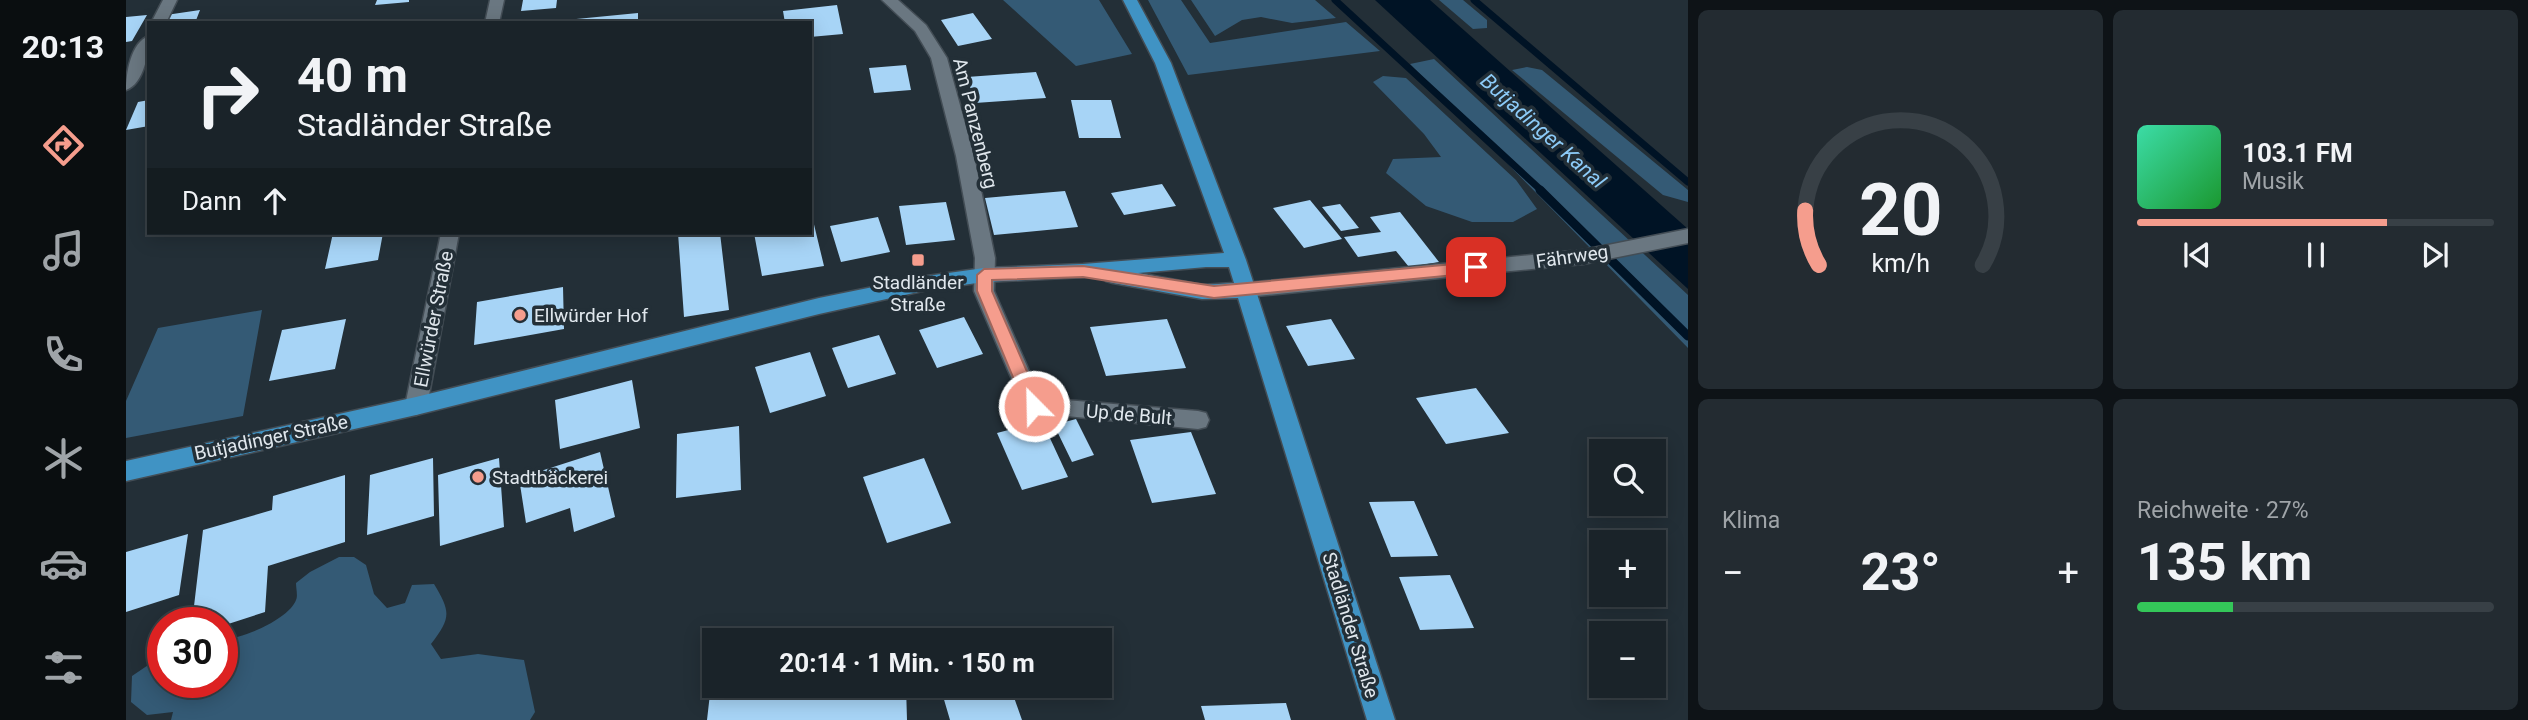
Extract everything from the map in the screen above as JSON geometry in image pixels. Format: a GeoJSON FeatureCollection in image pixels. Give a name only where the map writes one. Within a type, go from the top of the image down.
{"type":"FeatureCollection","features":[{"type":"Feature","properties":{"kind":"main road","name":"Stadländer Straße"},"geometry":{"type":"LineString","coordinates":[[1130,0],[1163,63],[1236,260],[1381,720]]}},
{"type":"Feature","properties":{"kind":"main road"},"geometry":{"type":"LineString","coordinates":[[416,406],[819,306],[927,283],[984,275],[1236,260]]}},
{"type":"Feature","properties":{"kind":"main road"},"geometry":{"type":"LineString","coordinates":[[1083,271],[1202,292],[1246,290]]}},
{"type":"Feature","properties":{"kind":"main road","name":"Butjadinger Straße"},"geometry":{"type":"LineString","coordinates":[[126,471],[416,406]]}},
{"type":"Feature","properties":{"kind":"street"},"geometry":{"type":"LineString","coordinates":[[159,21],[170,0]]}},
{"type":"Feature","properties":{"kind":"street"},"geometry":{"type":"LineString","coordinates":[[492,21],[497,0]]}},
{"type":"Feature","properties":{"kind":"street","name":"Am Panzenberg"},"geometry":{"type":"LineString","coordinates":[[889,0],[921,28],[939,58],[965,156],[985,258],[984,275]]}},
{"type":"Feature","properties":{"kind":"street"},"geometry":{"type":"LineString","coordinates":[[126,85],[147,44]]}},
{"type":"Feature","properties":{"kind":"street","name":"Ellwürder Straße"},"geometry":{"type":"LineString","coordinates":[[416,406],[450,235]]}},
{"type":"Feature","properties":{"kind":"street","name":"Fährweg"},"geometry":{"type":"LineString","coordinates":[[1246,290],[1583,257],[1688,236]]}},
{"type":"Feature","properties":{"kind":"street","name":"Up de Bult"},"geometry":{"type":"LineString","coordinates":[[984,275],[985,291],[1034,406],[1198,420]]}},
{"type":"Feature","properties":{"kind":"shaded area"},"geometry":{"type":"Polygon","coordinates":[[[1003,0],[1099,0],[1132,54],[1076,66],[1003,0]]]}},
{"type":"Feature","properties":{"kind":"shaded area"},"geometry":{"type":"Polygon","coordinates":[[[1148,0],[1181,0],[1210,43],[1346,22],[1380,51],[1188,75],[1148,0]]]}},
{"type":"Feature","properties":{"kind":"shaded area"},"geometry":{"type":"Polygon","coordinates":[[[1191,0],[1315,0],[1336,18],[1292,23],[1261,17],[1242,20],[1215,36],[1191,0]]]}},
{"type":"Feature","properties":{"kind":"shaded area"},"geometry":{"type":"Polygon","coordinates":[[[1439,0],[1463,0],[1487,20],[1487,28],[1473,29],[1439,0]]]}},
{"type":"Feature","properties":{"kind":"shaded area"},"geometry":{"type":"Polygon","coordinates":[[[1434,59],[1688,295],[1688,348],[1410,64],[1434,59]]]}},
{"type":"Feature","properties":{"kind":"shaded area"},"geometry":{"type":"Polygon","coordinates":[[[1527,67],[1542,70],[1688,190],[1688,202],[1663,195],[1512,70],[1527,67]]]}},
{"type":"Feature","properties":{"kind":"shaded area"},"geometry":{"type":"Polygon","coordinates":[[[1383,76],[1406,78],[1516,180],[1537,209],[1513,222],[1472,222],[1426,206],[1386,173],[1393,159],[1441,157],[1424,134],[1373,82],[1383,76]]]}},
{"type":"Feature","properties":{"kind":"shaded area"},"geometry":{"type":"Polygon","coordinates":[[[262,310],[243,416],[126,438],[126,401],[158,328],[262,310]]]}},
{"type":"Feature","properties":{"kind":"shaded area"},"geometry":{"type":"Polygon","coordinates":[[[339,557],[354,557],[366,565],[374,594],[387,608],[405,603],[412,585],[434,584],[446,608],[445,621],[431,644],[441,659],[478,654],[524,660],[535,712],[530,720],[171,720],[173,712],[147,715],[131,702],[132,676],[147,666],[147,698],[238,698],[238,637],[275,621],[292,607],[297,594],[296,583],[310,572],[339,557]]]}},
{"type":"Feature","properties":{"kind":"water","name":"Butjadinger Kanal"},"geometry":{"type":"Polygon","coordinates":[[[1375,0],[1430,0],[1688,229],[1688,289],[1375,0]]]}},
{"type":"Feature","properties":{"kind":"building"},"geometry":{"type":"Polygon","coordinates":[[[377,0],[409,0],[409,2],[375,5],[377,0]]]}},
{"type":"Feature","properties":{"kind":"building"},"geometry":{"type":"Polygon","coordinates":[[[523,0],[557,0],[556,8],[521,11],[523,0]]]}},
{"type":"Feature","properties":{"kind":"building"},"geometry":{"type":"Polygon","coordinates":[[[837,5],[843,34],[812,37],[812,21],[785,21],[783,11],[837,5]]]}},
{"type":"Feature","properties":{"kind":"building"},"geometry":{"type":"Polygon","coordinates":[[[200,10],[196,21],[164,21],[166,15],[200,10]]]}},
{"type":"Feature","properties":{"kind":"building"},"geometry":{"type":"Polygon","coordinates":[[[638,13],[638,21],[566,20],[638,13]]]}},
{"type":"Feature","properties":{"kind":"building"},"geometry":{"type":"Polygon","coordinates":[[[973,13],[992,39],[958,46],[941,20],[973,13]]]}},
{"type":"Feature","properties":{"kind":"building"},"geometry":{"type":"Polygon","coordinates":[[[147,15],[132,41],[126,42],[126,17],[147,15]]]}},
{"type":"Feature","properties":{"kind":"building"},"geometry":{"type":"Polygon","coordinates":[[[906,65],[911,90],[874,93],[869,68],[906,65]]]}},
{"type":"Feature","properties":{"kind":"building"},"geometry":{"type":"Polygon","coordinates":[[[1036,72],[1046,98],[975,103],[967,77],[1036,72]]]}},
{"type":"Feature","properties":{"kind":"building"},"geometry":{"type":"Polygon","coordinates":[[[147,100],[147,126],[126,130],[138,102],[147,100]]]}},
{"type":"Feature","properties":{"kind":"building"},"geometry":{"type":"Polygon","coordinates":[[[1071,100],[1111,100],[1121,138],[1079,138],[1071,100]]]}},
{"type":"Feature","properties":{"kind":"building"},"geometry":{"type":"Polygon","coordinates":[[[1162,184],[1176,206],[1124,215],[1111,193],[1162,184]]]}},
{"type":"Feature","properties":{"kind":"building"},"geometry":{"type":"Polygon","coordinates":[[[1065,191],[1078,227],[994,235],[985,198],[1065,191]]]}},
{"type":"Feature","properties":{"kind":"building"},"geometry":{"type":"Polygon","coordinates":[[[1310,200],[1342,239],[1304,248],[1273,208],[1310,200]]]}},
{"type":"Feature","properties":{"kind":"building"},"geometry":{"type":"Polygon","coordinates":[[[946,202],[955,240],[906,245],[899,206],[946,202]]]}},
{"type":"Feature","properties":{"kind":"building"},"geometry":{"type":"Polygon","coordinates":[[[1340,204],[1359,228],[1341,231],[1322,207],[1340,204]]]}},
{"type":"Feature","properties":{"kind":"building"},"geometry":{"type":"Polygon","coordinates":[[[1400,212],[1439,262],[1409,267],[1396,251],[1358,257],[1344,237],[1381,232],[1370,217],[1400,212]]]}},
{"type":"Feature","properties":{"kind":"building"},"geometry":{"type":"Polygon","coordinates":[[[812,216],[824,266],[762,276],[754,235],[812,235],[812,216]]]}},
{"type":"Feature","properties":{"kind":"building"},"geometry":{"type":"Polygon","coordinates":[[[878,217],[890,252],[841,262],[830,226],[878,217]]]}},
{"type":"Feature","properties":{"kind":"building"},"geometry":{"type":"Polygon","coordinates":[[[333,235],[383,235],[378,260],[325,269],[333,235]]]}},
{"type":"Feature","properties":{"kind":"building"},"geometry":{"type":"Polygon","coordinates":[[[678,235],[720,235],[729,310],[684,317],[678,235]]]}},
{"type":"Feature","properties":{"kind":"building","name":"Ellwürder Hof"},"geometry":{"type":"Polygon","coordinates":[[[563,287],[564,329],[474,345],[477,302],[563,287]]]}},
{"type":"Feature","properties":{"kind":"building"},"geometry":{"type":"Polygon","coordinates":[[[964,317],[983,354],[937,368],[919,330],[964,317]]]}},
{"type":"Feature","properties":{"kind":"building"},"geometry":{"type":"Polygon","coordinates":[[[346,319],[335,369],[269,381],[282,330],[346,319]]]}},
{"type":"Feature","properties":{"kind":"building"},"geometry":{"type":"Polygon","coordinates":[[[1167,319],[1186,368],[1106,376],[1090,327],[1167,319]]]}},
{"type":"Feature","properties":{"kind":"building"},"geometry":{"type":"Polygon","coordinates":[[[1331,319],[1355,359],[1308,366],[1286,326],[1331,319]]]}},
{"type":"Feature","properties":{"kind":"building"},"geometry":{"type":"Polygon","coordinates":[[[879,335],[896,374],[848,388],[832,348],[879,335]]]}},
{"type":"Feature","properties":{"kind":"building"},"geometry":{"type":"Polygon","coordinates":[[[810,352],[826,396],[770,413],[755,367],[810,352]]]}},
{"type":"Feature","properties":{"kind":"building"},"geometry":{"type":"Polygon","coordinates":[[[632,380],[640,428],[560,449],[555,400],[632,380]]]}},
{"type":"Feature","properties":{"kind":"building"},"geometry":{"type":"Polygon","coordinates":[[[1476,388],[1509,433],[1446,444],[1416,398],[1476,388]]]}},
{"type":"Feature","properties":{"kind":"building"},"geometry":{"type":"Polygon","coordinates":[[[1076,419],[1094,455],[1072,462],[1054,425],[1076,419]]]}},
{"type":"Feature","properties":{"kind":"building"},"geometry":{"type":"Polygon","coordinates":[[[1042,421],[1068,477],[1022,490],[997,433],[1042,421]]]}},
{"type":"Feature","properties":{"kind":"building"},"geometry":{"type":"Polygon","coordinates":[[[739,426],[741,490],[676,498],[677,434],[739,426]]]}},
{"type":"Feature","properties":{"kind":"building"},"geometry":{"type":"Polygon","coordinates":[[[1191,432],[1216,494],[1152,503],[1130,440],[1191,432]]]}},
{"type":"Feature","properties":{"kind":"building"},"geometry":{"type":"Polygon","coordinates":[[[600,452],[615,517],[574,532],[570,508],[526,523],[519,478],[600,452]]]}},
{"type":"Feature","properties":{"kind":"building"},"geometry":{"type":"Polygon","coordinates":[[[433,458],[434,516],[367,535],[370,475],[433,458]]]}},
{"type":"Feature","properties":{"kind":"building"},"geometry":{"type":"Polygon","coordinates":[[[499,458],[504,527],[440,546],[438,475],[499,458]]]}},
{"type":"Feature","properties":{"kind":"building"},"geometry":{"type":"Polygon","coordinates":[[[924,458],[951,523],[887,543],[863,477],[924,458]]]}},
{"type":"Feature","properties":{"kind":"building"},"geometry":{"type":"Polygon","coordinates":[[[345,475],[345,542],[268,566],[265,612],[238,621],[238,607],[194,607],[203,530],[272,510],[273,496],[345,475]]]}},
{"type":"Feature","properties":{"kind":"building"},"geometry":{"type":"Polygon","coordinates":[[[1414,501],[1438,556],[1391,557],[1369,502],[1414,501]]]}},
{"type":"Feature","properties":{"kind":"building"},"geometry":{"type":"Polygon","coordinates":[[[188,534],[179,595],[126,612],[126,552],[188,534]]]}},
{"type":"Feature","properties":{"kind":"building"},"geometry":{"type":"Polygon","coordinates":[[[1450,575],[1474,628],[1420,630],[1399,577],[1450,575]]]}},
{"type":"Feature","properties":{"kind":"building"},"geometry":{"type":"Polygon","coordinates":[[[710,698],[906,698],[907,720],[707,720],[710,698]]]}},
{"type":"Feature","properties":{"kind":"building"},"geometry":{"type":"Polygon","coordinates":[[[944,698],[1014,698],[1022,720],[950,720],[944,698]]]}},
{"type":"Feature","properties":{"kind":"building"},"geometry":{"type":"Polygon","coordinates":[[[1286,703],[1291,720],[1205,720],[1201,706],[1286,703]]]}},
{"type":"Feature","properties":{"kind":"waterway"},"geometry":{"type":"LineString","coordinates":[[1335,0],[1542,191]]}},
{"type":"Feature","properties":{"kind":"waterway"},"geometry":{"type":"LineString","coordinates":[[1474,0],[1688,182]]}},
{"type":"Feature","properties":{"kind":"waterway"},"geometry":{"type":"LineString","coordinates":[[1540,190],[1688,336]]}},
{"type":"Feature","properties":{"kind":"place","name":"Stadländer Straße"},"geometry":{"type":"Point","coordinates":[918,260]}},
{"type":"Feature","properties":{"kind":"place","name":"Ellwürder Hof"},"geometry":{"type":"Point","coordinates":[520,315]}},
{"type":"Feature","properties":{"kind":"place","name":"Stadtbäckerei"},"geometry":{"type":"Point","coordinates":[478,477]}},
{"type":"Feature","properties":{"kind":"route"},"geometry":{"type":"LineString","coordinates":[[1034,406],[985,291],[984,275],[1083,271],[1214,292],[1476,267]]}}]}
